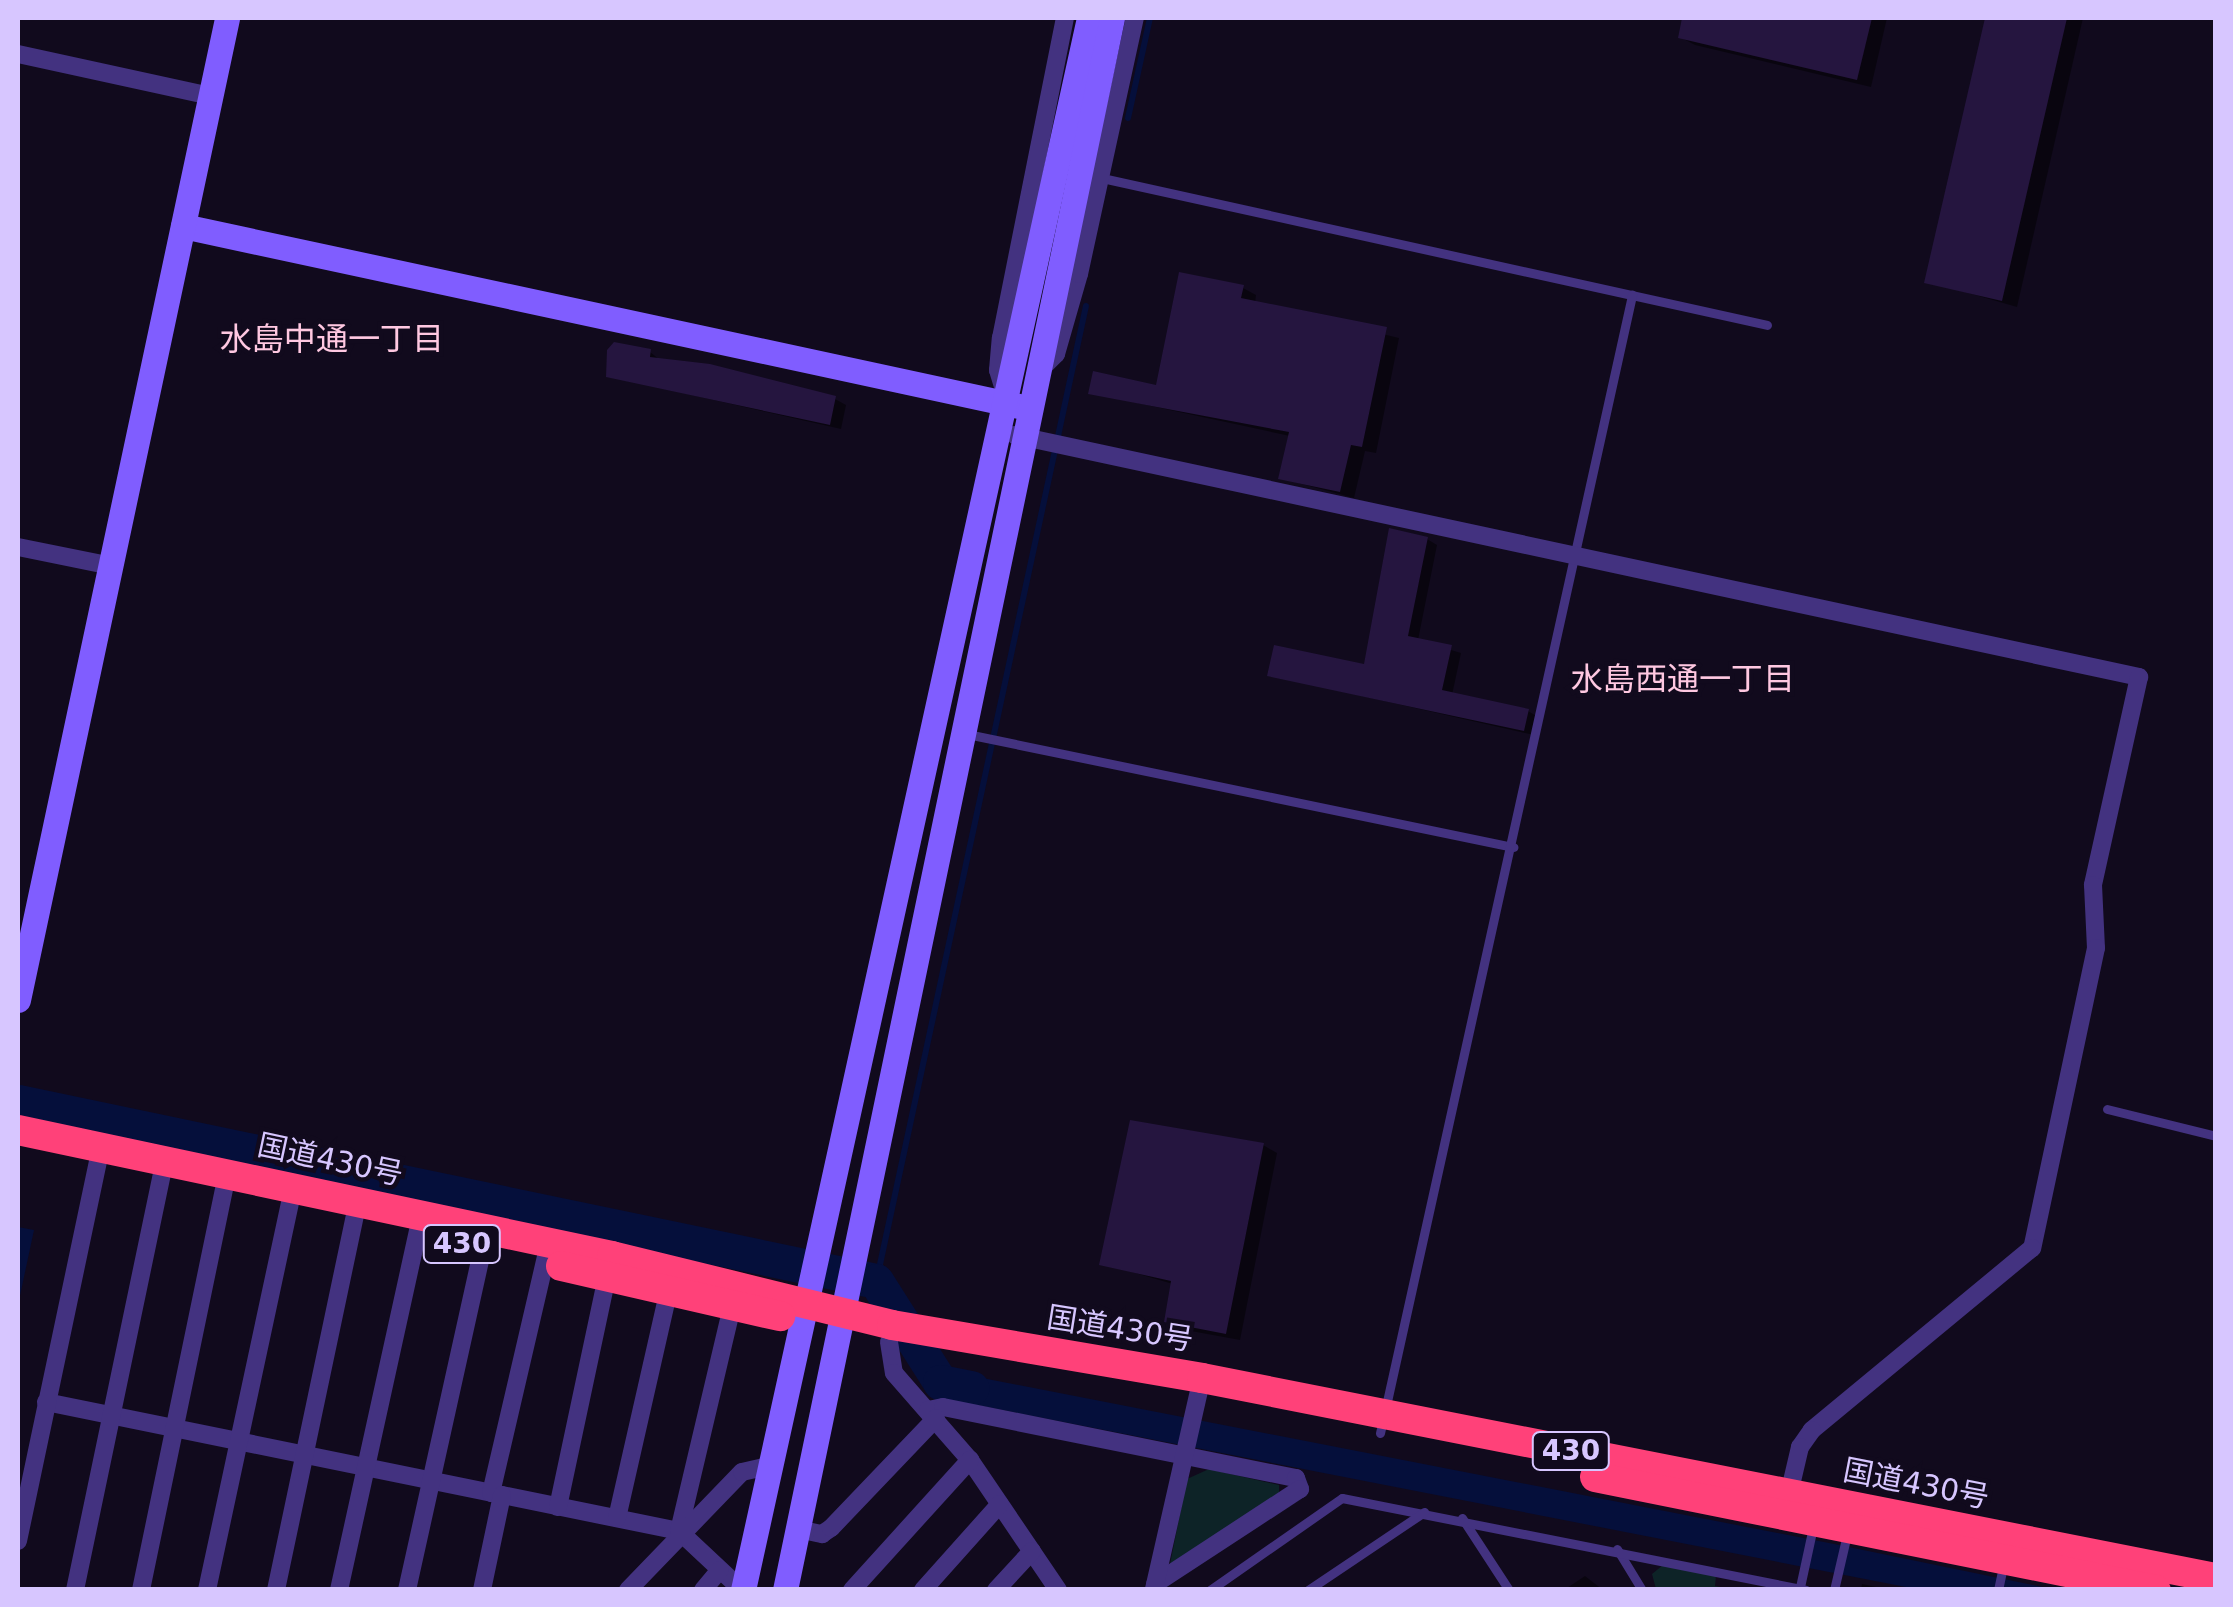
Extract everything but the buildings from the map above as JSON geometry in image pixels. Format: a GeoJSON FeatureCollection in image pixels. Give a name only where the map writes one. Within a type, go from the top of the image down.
{"type":"FeatureCollection","features":[{"type":"Feature","properties":{"kind":"highway","name":"国道430号"},"geometry":{"type":"LineString","coordinates":[[18,1130],[98,1156],[734,1295],[809,1286],[842,1321],[910,1339],[1197,1398],[1383,1424],[1808,1514],[2216,1578]]}},
{"type":"Feature","properties":{"kind":"highway","name":"国道430号"},"geometry":{"type":"LineString","coordinates":[[18,1150],[98,1156]]}},
{"type":"Feature","properties":{"kind":"highway","name":"国道430号"},"geometry":{"type":"LineString","coordinates":[[1808,1514],[1846,1537],[2001,1575],[2156,1590]]}},
{"type":"Feature","properties":{"kind":"street"},"geometry":{"type":"LineString","coordinates":[[18,1000],[227,18]]}},
{"type":"Feature","properties":{"kind":"street"},"geometry":{"type":"LineString","coordinates":[[1004,398],[998,370],[1000,338],[1065,18]]}},
{"type":"Feature","properties":{"kind":"street"},"geometry":{"type":"LineString","coordinates":[[784,1590],[853,1269],[985,737],[1022,437],[1037,373],[1083,99],[1090,18]]}},
{"type":"Feature","properties":{"kind":"street"},"geometry":{"type":"LineString","coordinates":[[46,1402],[679,1532],[742,1590],[996,430],[1083,99],[1112,18]]}},
{"type":"Feature","properties":{"kind":"street"},"geometry":{"type":"LineString","coordinates":[[1037,373],[1056,354],[1102,178],[1136,18]]}},
{"type":"Feature","properties":{"kind":"street"},"geometry":{"type":"LineString","coordinates":[[18,54],[210,96]]}},
{"type":"Feature","properties":{"kind":"street"},"geometry":{"type":"LineString","coordinates":[[183,226],[1004,398],[1029,408]]}},
{"type":"Feature","properties":{"kind":"street"},"geometry":{"type":"LineString","coordinates":[[996,430],[2139,677],[2093,885],[2096,948],[2032,1248],[1812,1430],[1800,1447],[1808,1514]]}},
{"type":"Feature","properties":{"kind":"street"},"geometry":{"type":"LineString","coordinates":[[18,546],[111,566]]}},
{"type":"Feature","properties":{"kind":"street"},"geometry":{"type":"LineString","coordinates":[[18,1542],[98,1156]]}},
{"type":"Feature","properties":{"kind":"street"},"geometry":{"type":"LineString","coordinates":[[75,1590],[164,1170]]}},
{"type":"Feature","properties":{"kind":"street"},"geometry":{"type":"LineString","coordinates":[[140,1590],[226,1184]]}},
{"type":"Feature","properties":{"kind":"street"},"geometry":{"type":"LineString","coordinates":[[207,1590],[290,1198]]}},
{"type":"Feature","properties":{"kind":"street"},"geometry":{"type":"LineString","coordinates":[[276,1590],[356,1212]]}},
{"type":"Feature","properties":{"kind":"street"},"geometry":{"type":"LineString","coordinates":[[339,1590],[419,1225]]}},
{"type":"Feature","properties":{"kind":"street"},"geometry":{"type":"LineString","coordinates":[[407,1590],[485,1239]]}},
{"type":"Feature","properties":{"kind":"street"},"geometry":{"type":"LineString","coordinates":[[482,1590],[496,1494],[547,1253]]}},
{"type":"Feature","properties":{"kind":"street"},"geometry":{"type":"LineString","coordinates":[[558,1506],[610,1266]]}},
{"type":"Feature","properties":{"kind":"street"},"geometry":{"type":"LineString","coordinates":[[617,1518],[671,1281]]}},
{"type":"Feature","properties":{"kind":"street"},"geometry":{"type":"LineString","coordinates":[[679,1532],[734,1295]]}},
{"type":"Feature","properties":{"kind":"street"},"geometry":{"type":"LineString","coordinates":[[910,1339],[894,1373],[970,1460],[1058,1590]]}},
{"type":"Feature","properties":{"kind":"street"},"geometry":{"type":"LineString","coordinates":[[1154,1587],[1197,1398]]}},
{"type":"Feature","properties":{"kind":"street"},"geometry":{"type":"LineString","coordinates":[[798,1529],[822,1534],[832,1528],[932,1414],[943,1407],[1185,1451],[1296,1478],[1300,1489],[1154,1587]]}},
{"type":"Feature","properties":{"kind":"street"},"geometry":{"type":"LineString","coordinates":[[852,1590],[970,1460]]}},
{"type":"Feature","properties":{"kind":"street"},"geometry":{"type":"LineString","coordinates":[[628,1590],[679,1532],[742,1472],[769,1466]]}},
{"type":"Feature","properties":{"kind":"street"},"geometry":{"type":"LineString","coordinates":[[924,1590],[1000,1504]]}},
{"type":"Feature","properties":{"kind":"street"},"geometry":{"type":"LineString","coordinates":[[996,1590],[1032,1551]]}},
{"type":"Feature","properties":{"kind":"street"},"geometry":{"type":"LineString","coordinates":[[704,1590],[720,1570]]}},
{"type":"Feature","properties":{"kind":"lane"},"geometry":{"type":"LineString","coordinates":[[1102,178],[1768,324]]}},
{"type":"Feature","properties":{"kind":"lane"},"geometry":{"type":"LineString","coordinates":[[1383,1424],[1632,294]]}},
{"type":"Feature","properties":{"kind":"lane"},"geometry":{"type":"LineString","coordinates":[[985,737],[1512,848]]}},
{"type":"Feature","properties":{"kind":"lane"},"geometry":{"type":"LineString","coordinates":[[2107,1109],[2216,1136]]}},
{"type":"Feature","properties":{"kind":"lane"},"geometry":{"type":"LineString","coordinates":[[1210,1590],[1342,1498],[1462,1518],[1803,1588],[1808,1514]]}},
{"type":"Feature","properties":{"kind":"lane"},"geometry":{"type":"LineString","coordinates":[[1308,1590],[1424,1512]]}},
{"type":"Feature","properties":{"kind":"lane"},"geometry":{"type":"LineString","coordinates":[[1462,1518],[1509,1590]]}},
{"type":"Feature","properties":{"kind":"lane"},"geometry":{"type":"LineString","coordinates":[[1834,1590],[1846,1537]]}},
{"type":"Feature","properties":{"kind":"lane"},"geometry":{"type":"LineString","coordinates":[[1618,1550],[1642,1590]]}},
{"type":"Feature","properties":{"kind":"green space"},"geometry":{"type":"Polygon","coordinates":[[[1209,1469],[1279,1485],[1279,1493],[1170,1564],[1187,1479],[1209,1469]]]}},
{"type":"Feature","properties":{"kind":"green space"},"geometry":{"type":"Polygon","coordinates":[[[1663,1565],[1716,1576],[1715,1586],[1731,1589],[1656,1589],[1652,1574],[1663,1565]]]}},
{"type":"Feature","properties":{"kind":"shaded area"},"geometry":{"type":"Polygon","coordinates":[[[18,1227],[34,1230],[18,1305],[18,1227]]]}},
{"type":"Feature","properties":{"kind":"shaded area"},"geometry":{"type":"Polygon","coordinates":[[[876,1264],[885,1266],[900,1293],[871,1285],[876,1264]]]}},
{"type":"Feature","properties":{"kind":"shaded area"},"geometry":{"type":"Polygon","coordinates":[[[916,1365],[2052,1589],[1916,1589],[941,1398],[916,1365]]]}},
{"type":"Feature","properties":{"kind":"waterway"},"geometry":{"type":"LineString","coordinates":[[1128,118],[1150,18]]}},
{"type":"Feature","properties":{"kind":"waterway"},"geometry":{"type":"LineString","coordinates":[[879,1269],[1086,306]]}},
{"type":"Feature","properties":{"kind":"waterway"},"geometry":{"type":"LineString","coordinates":[[18,1090],[809,1255]]}},
{"type":"Feature","properties":{"kind":"waterway"},"geometry":{"type":"LineString","coordinates":[[18,1102],[876,1281],[940,1382],[971,1388]]}},
{"type":"Feature","properties":{"kind":"waterway"},"geometry":{"type":"LineString","coordinates":[[821,1258],[848,1264]]}},
{"type":"Feature","properties":{"kind":"district","name":"水島中通一丁目"},"geometry":{"type":"Point","coordinates":[332,339]}},
{"type":"Feature","properties":{"kind":"district","name":"水島西通一丁目"},"geometry":{"type":"Point","coordinates":[1683,679]}}]}
